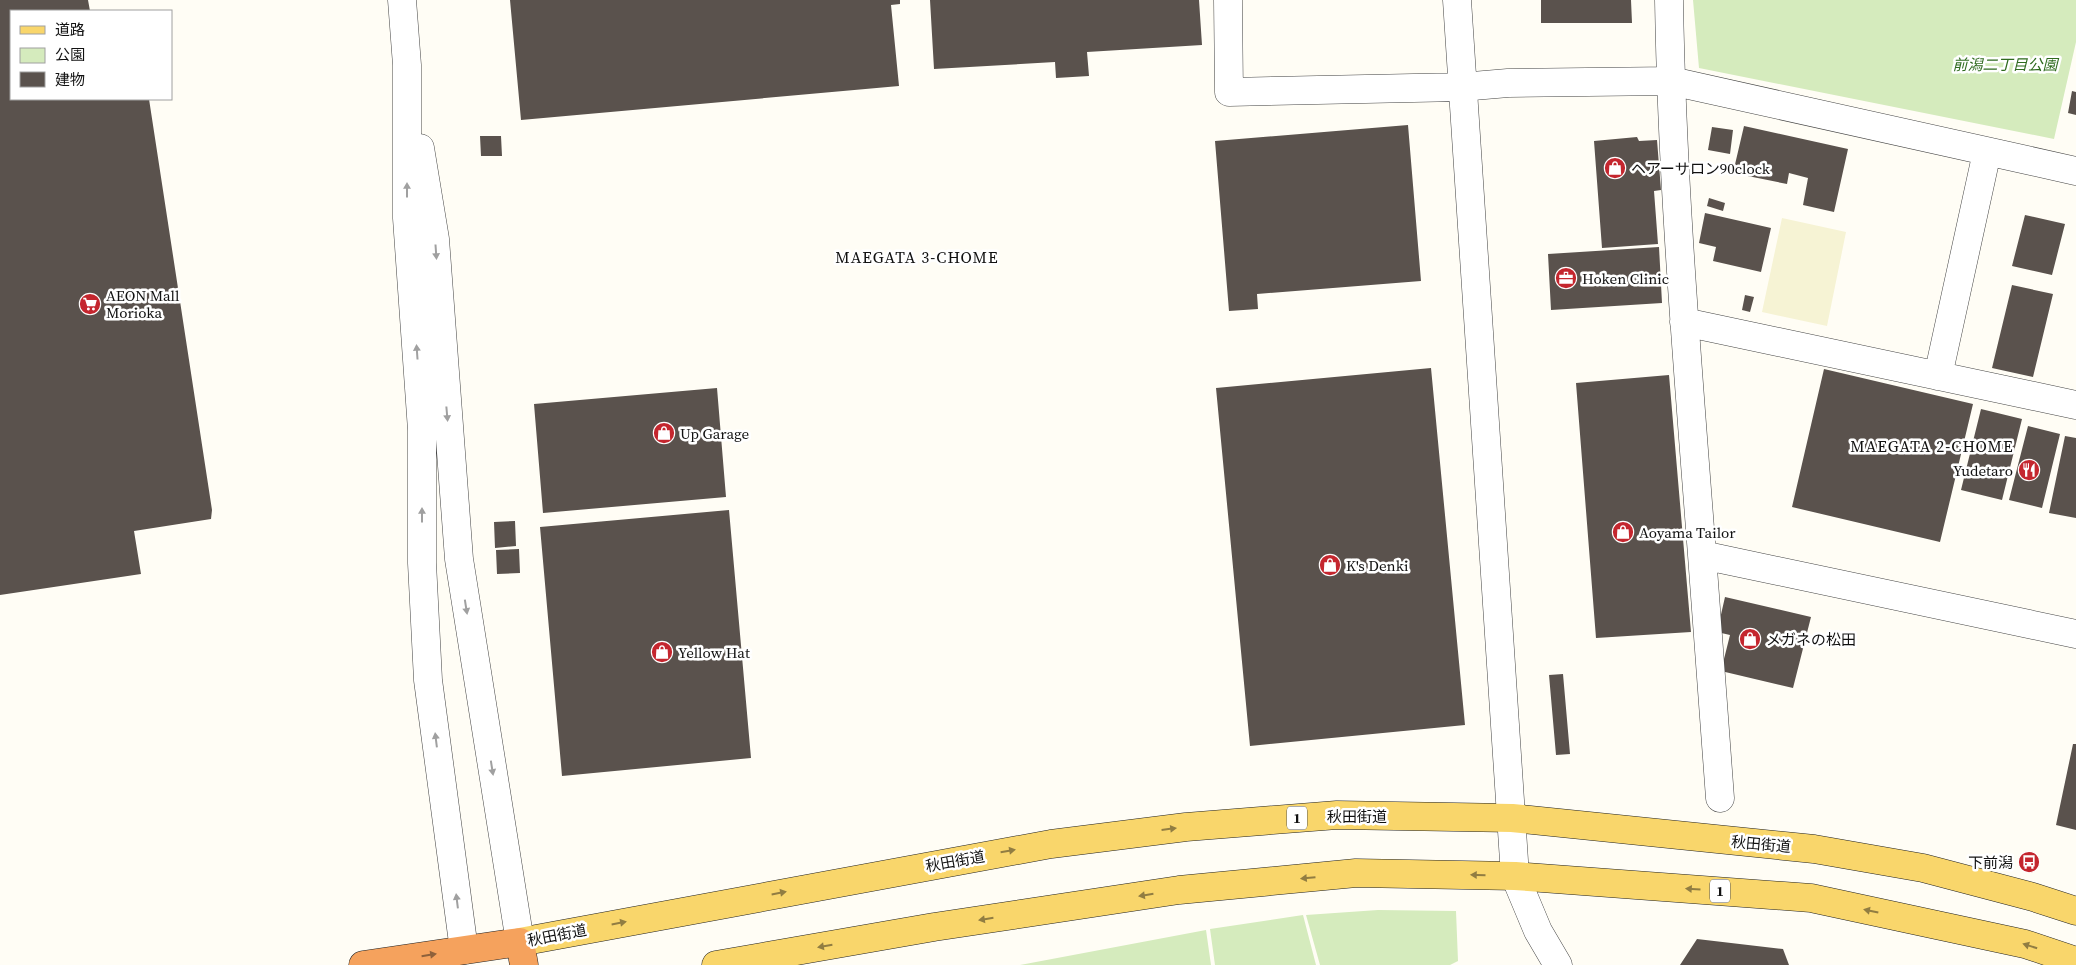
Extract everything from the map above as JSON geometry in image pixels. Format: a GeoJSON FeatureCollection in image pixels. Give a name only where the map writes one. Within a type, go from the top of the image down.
{"type":"FeatureCollection","features":[{"type":"Feature","properties":{"kind":"highway"},"geometry":{"type":"LineString","coordinates":[[363,965],[522,954]]}},
{"type":"Feature","properties":{"kind":"main road","name":"秋田街道"},"geometry":{"type":"LineString","coordinates":[[522,954],[1061,842],[1186,827],[1338,815],[1512,818],[1814,849],[1924,868],[2033,897],[2076,911]]}},
{"type":"Feature","properties":{"kind":"main road","name":"1"},"geometry":{"type":"LineString","coordinates":[[716,965],[934,927],[1179,890],[1356,873],[1515,876],[1811,898],[2025,944],[2076,961]]}},
{"type":"Feature","properties":{"kind":"street"},"geometry":{"type":"LineString","coordinates":[[402,0],[407,65],[407,218],[422,430],[422,563],[428,670],[462,957]]}},
{"type":"Feature","properties":{"kind":"street"},"geometry":{"type":"LineString","coordinates":[[1228,0],[1229,92],[1461,87],[1508,83],[1671,81],[2076,171]]}},
{"type":"Feature","properties":{"kind":"street"},"geometry":{"type":"LineString","coordinates":[[1457,0],[1461,87],[1515,876],[1538,931],[1558,965]]}},
{"type":"Feature","properties":{"kind":"street"},"geometry":{"type":"LineString","coordinates":[[1669,0],[1671,81],[1684,322],[1720,798]]}},
{"type":"Feature","properties":{"kind":"street"},"geometry":{"type":"LineString","coordinates":[[407,65],[435,239],[459,559],[522,954]]}},
{"type":"Feature","properties":{"kind":"street"},"geometry":{"type":"LineString","coordinates":[[1938,376],[1987,152]]}},
{"type":"Feature","properties":{"kind":"street"},"geometry":{"type":"LineString","coordinates":[[1684,322],[2076,405]]}},
{"type":"Feature","properties":{"kind":"street"},"geometry":{"type":"LineString","coordinates":[[1702,555],[2076,634]]}},
{"type":"Feature","properties":{"kind":"shaded area"},"geometry":{"type":"Polygon","coordinates":[[[1782,218],[1846,232],[1827,326],[1762,312],[1782,218]]]}},
{"type":"Feature","properties":{"kind":"green space","name":"前潟二丁目公園"},"geometry":{"type":"Polygon","coordinates":[[[1693,0],[2076,0],[2076,42],[2054,139],[1699,68],[1693,0]]]}},
{"type":"Feature","properties":{"kind":"green space"},"geometry":{"type":"Polygon","coordinates":[[[1378,910],[1456,911],[1458,961],[1450,965],[1320,965],[1306,915],[1378,910]]]}},
{"type":"Feature","properties":{"kind":"green space"},"geometry":{"type":"Polygon","coordinates":[[[1303,915],[1316,965],[1215,965],[1210,929],[1303,915]]]}},
{"type":"Feature","properties":{"kind":"green space"},"geometry":{"type":"Polygon","coordinates":[[[1206,930],[1211,965],[1020,965],[1206,930]]]}},
{"type":"Feature","properties":{"kind":"building","name":"AEON Mall Morioka"},"geometry":{"type":"Polygon","coordinates":[[[0,0],[88,0],[90,10],[10,10],[10,100],[149,100],[212,510],[211,519],[134,531],[141,574],[0,595],[0,0]]]}},
{"type":"Feature","properties":{"kind":"building"},"geometry":{"type":"Polygon","coordinates":[[[510,0],[900,0],[900,4],[891,5],[899,86],[521,120],[510,0]]]}},
{"type":"Feature","properties":{"kind":"building"},"geometry":{"type":"Polygon","coordinates":[[[930,0],[1199,0],[1202,45],[1087,52],[1089,76],[1056,78],[1055,62],[934,69],[930,0]]]}},
{"type":"Feature","properties":{"kind":"building"},"geometry":{"type":"Polygon","coordinates":[[[1541,0],[1631,0],[1632,23],[1541,23],[1541,0]]]}},
{"type":"Feature","properties":{"kind":"building"},"geometry":{"type":"Polygon","coordinates":[[[2072,91],[2076,92],[2076,115],[2068,113],[2072,91]]]}},
{"type":"Feature","properties":{"kind":"building"},"geometry":{"type":"Polygon","coordinates":[[[1408,125],[1421,281],[1257,294],[1258,309],[1229,311],[1215,141],[1408,125]]]}},
{"type":"Feature","properties":{"kind":"building"},"geometry":{"type":"Polygon","coordinates":[[[1744,126],[1848,149],[1834,212],[1803,205],[1808,178],[1789,173],[1787,184],[1733,173],[1744,126]]]}},
{"type":"Feature","properties":{"kind":"building"},"geometry":{"type":"Polygon","coordinates":[[[1712,127],[1733,130],[1730,154],[1708,150],[1712,127]]]}},
{"type":"Feature","properties":{"kind":"building"},"geometry":{"type":"Polygon","coordinates":[[[480,136],[501,136],[502,156],[481,156],[480,136]]]}},
{"type":"Feature","properties":{"kind":"building"},"geometry":{"type":"Polygon","coordinates":[[[1637,137],[1639,141],[1657,140],[1661,190],[1654,191],[1658,244],[1602,248],[1594,141],[1637,137]]]}},
{"type":"Feature","properties":{"kind":"building"},"geometry":{"type":"Polygon","coordinates":[[[1709,198],[1725,203],[1723,211],[1707,206],[1709,198]]]}},
{"type":"Feature","properties":{"kind":"building"},"geometry":{"type":"Polygon","coordinates":[[[1705,213],[1771,228],[1761,272],[1713,261],[1716,247],[1699,243],[1705,213]]]}},
{"type":"Feature","properties":{"kind":"building"},"geometry":{"type":"Polygon","coordinates":[[[2025,215],[2065,224],[2052,275],[2012,266],[2025,215]]]}},
{"type":"Feature","properties":{"kind":"building"},"geometry":{"type":"Polygon","coordinates":[[[1659,247],[1662,303],[1551,310],[1548,254],[1659,247]]]}},
{"type":"Feature","properties":{"kind":"building"},"geometry":{"type":"Polygon","coordinates":[[[2012,285],[2053,294],[2033,377],[1992,368],[2012,285]]]}},
{"type":"Feature","properties":{"kind":"building"},"geometry":{"type":"Polygon","coordinates":[[[1745,295],[1754,297],[1750,312],[1742,310],[1745,295]]]}},
{"type":"Feature","properties":{"kind":"building"},"geometry":{"type":"Polygon","coordinates":[[[1431,368],[1465,725],[1250,746],[1216,388],[1431,368]]]}},
{"type":"Feature","properties":{"kind":"building"},"geometry":{"type":"Polygon","coordinates":[[[1824,369],[1973,404],[1940,542],[1792,507],[1824,369]]]}},
{"type":"Feature","properties":{"kind":"building"},"geometry":{"type":"Polygon","coordinates":[[[1669,375],[1691,632],[1596,638],[1576,383],[1669,375]]]}},
{"type":"Feature","properties":{"kind":"building"},"geometry":{"type":"Polygon","coordinates":[[[717,388],[726,497],[543,513],[534,404],[717,388]]]}},
{"type":"Feature","properties":{"kind":"building"},"geometry":{"type":"Polygon","coordinates":[[[1981,409],[2022,419],[2002,500],[1961,490],[1981,409]]]}},
{"type":"Feature","properties":{"kind":"building"},"geometry":{"type":"Polygon","coordinates":[[[2028,426],[2060,434],[2042,508],[2009,500],[2028,426]]]}},
{"type":"Feature","properties":{"kind":"building"},"geometry":{"type":"Polygon","coordinates":[[[2065,436],[2076,438],[2076,518],[2049,513],[2065,436]]]}},
{"type":"Feature","properties":{"kind":"building"},"geometry":{"type":"Polygon","coordinates":[[[729,510],[751,758],[562,776],[540,527],[729,510]]]}},
{"type":"Feature","properties":{"kind":"building"},"geometry":{"type":"Polygon","coordinates":[[[515,521],[516,546],[495,548],[494,522],[515,521]]]}},
{"type":"Feature","properties":{"kind":"building"},"geometry":{"type":"Polygon","coordinates":[[[519,549],[520,573],[497,574],[496,550],[519,549]]]}},
{"type":"Feature","properties":{"kind":"building"},"geometry":{"type":"Polygon","coordinates":[[[1725,597],[1811,617],[1793,688],[1721,671],[1730,635],[1717,632],[1725,597]]]}},
{"type":"Feature","properties":{"kind":"building"},"geometry":{"type":"Polygon","coordinates":[[[1563,674],[1570,754],[1556,755],[1549,675],[1563,674]]]}},
{"type":"Feature","properties":{"kind":"building"},"geometry":{"type":"Polygon","coordinates":[[[2073,744],[2076,744],[2076,830],[2056,825],[2073,744]]]}},
{"type":"Feature","properties":{"kind":"building"},"geometry":{"type":"Polygon","coordinates":[[[1697,939],[1783,949],[1789,965],[1680,965],[1697,939]]]}},
{"type":"Feature","properties":{"kind":"place","name":"ヘアーサロン90clock"},"geometry":{"type":"Point","coordinates":[1615,168]}},
{"type":"Feature","properties":{"kind":"place","name":"Hoken Clinic"},"geometry":{"type":"Point","coordinates":[1566,278]}},
{"type":"Feature","properties":{"kind":"place","name":"AEON Mall Morioka"},"geometry":{"type":"Point","coordinates":[90,304]}},
{"type":"Feature","properties":{"kind":"place","name":"Up Garage"},"geometry":{"type":"Point","coordinates":[664,433]}},
{"type":"Feature","properties":{"kind":"place","name":"Yudetaro"},"geometry":{"type":"Point","coordinates":[2029,470]}},
{"type":"Feature","properties":{"kind":"place","name":"Aoyama Tailor"},"geometry":{"type":"Point","coordinates":[1623,532]}},
{"type":"Feature","properties":{"kind":"place","name":"K's Denki"},"geometry":{"type":"Point","coordinates":[1330,565]}},
{"type":"Feature","properties":{"kind":"place","name":"メガネの松田"},"geometry":{"type":"Point","coordinates":[1750,639]}},
{"type":"Feature","properties":{"kind":"place","name":"Yellow Hat"},"geometry":{"type":"Point","coordinates":[662,652]}},
{"type":"Feature","properties":{"kind":"place","name":"下前潟"},"geometry":{"type":"Point","coordinates":[2029,862]}},
{"type":"Feature","properties":{"kind":"district","name":"MAEGATA 3-CHOME"},"geometry":{"type":"Point","coordinates":[917,257]}},
{"type":"Feature","properties":{"kind":"district","name":"MAEGATA 2-CHOME"},"geometry":{"type":"Point","coordinates":[1932,446]}}]}
